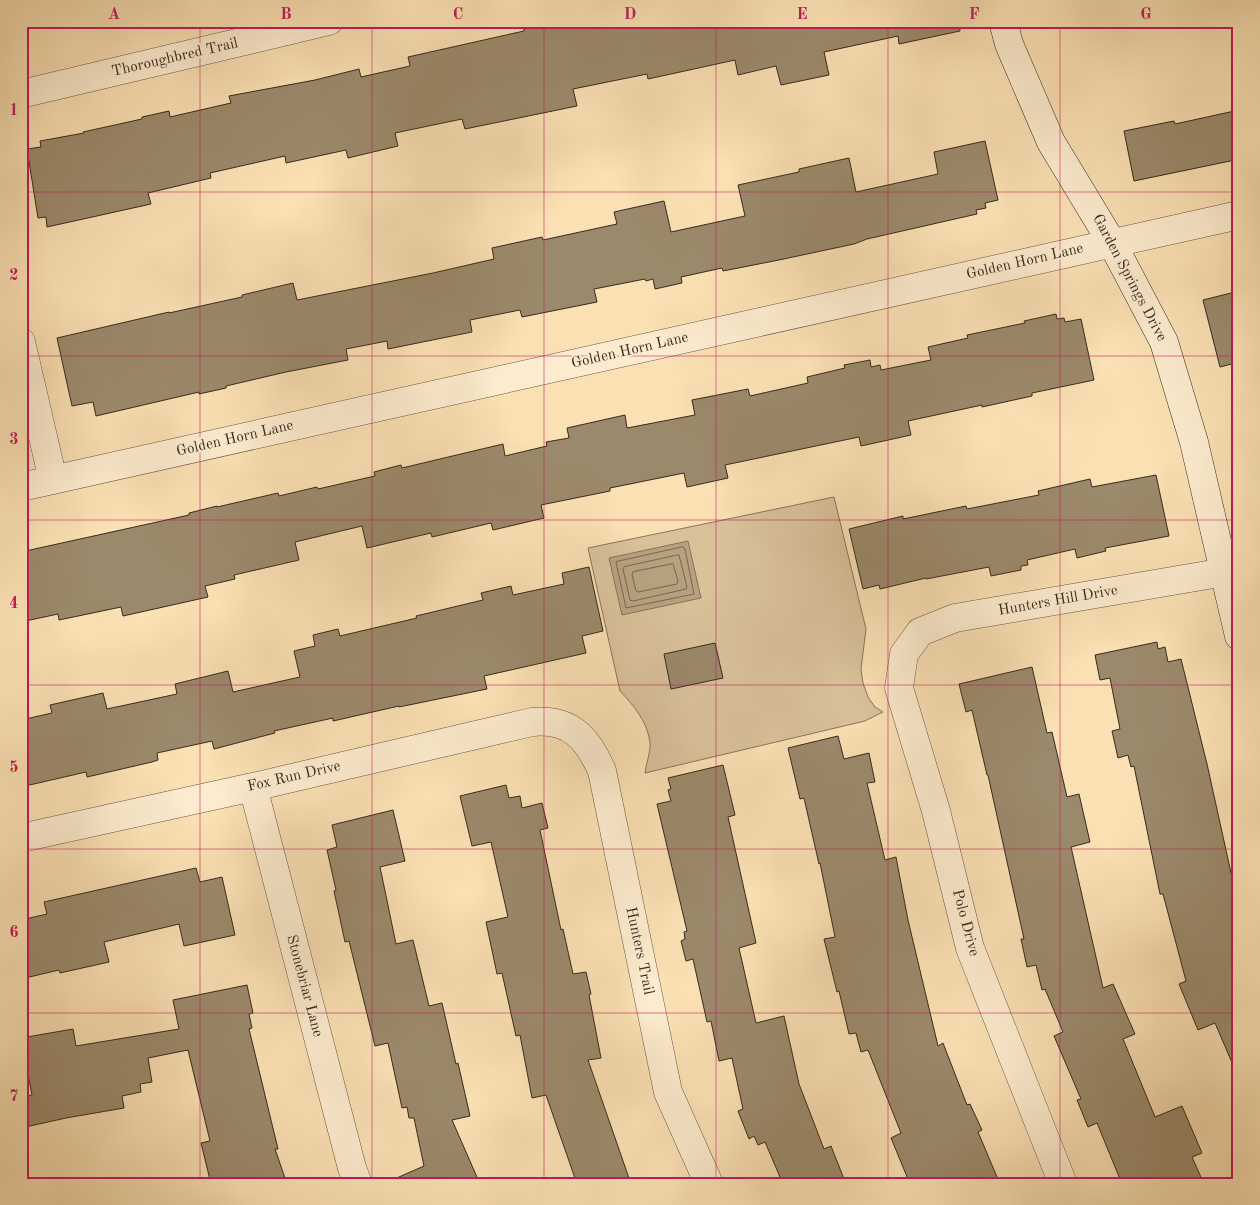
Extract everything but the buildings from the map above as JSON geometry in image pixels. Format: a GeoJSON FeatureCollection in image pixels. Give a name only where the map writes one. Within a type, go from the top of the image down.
{"type":"FeatureCollection","features":[{"type":"Feature","properties":{"kind":"street","name":"Thoroughbred Trail"},"geometry":{"type":"LineString","coordinates":[[21,94],[329,21]]}},
{"type":"Feature","properties":{"kind":"street","name":"Garden Springs Drive"},"geometry":{"type":"LineString","coordinates":[[1003,21],[1009,44],[1051,142],[1112,243],[1164,342],[1194,442],[1239,636]]}},
{"type":"Feature","properties":{"kind":"street","name":"Golden Horn Lane"},"geometry":{"type":"LineString","coordinates":[[21,487],[1239,215]]}},
{"type":"Feature","properties":{"kind":"street"},"geometry":{"type":"LineString","coordinates":[[21,342],[53,480]]}},
{"type":"Feature","properties":{"kind":"street","name":"Hunters Hill Drive"},"geometry":{"type":"LineString","coordinates":[[904,654],[920,632],[955,618],[1225,572]]}},
{"type":"Feature","properties":{"kind":"street","name":"Polo Drive"},"geometry":{"type":"LineString","coordinates":[[904,654],[899,688],[936,811],[970,948],[1063,1184]]}},
{"type":"Feature","properties":{"kind":"street","name":"Fox Run Drive"},"geometry":{"type":"LineString","coordinates":[[21,838],[253,787],[532,722],[546,720],[566,726]]}},
{"type":"Feature","properties":{"kind":"street","name":"Hunters Trail"},"geometry":{"type":"LineString","coordinates":[[566,726],[585,739],[594,752],[602,771],[668,1092],[709,1184]]}},
{"type":"Feature","properties":{"kind":"street","name":"Stonebriar Lane"},"geometry":{"type":"LineString","coordinates":[[253,787],[352,1168],[358,1184]]}},
{"type":"Feature","properties":{"kind":"shaded area"},"geometry":{"type":"Polygon","coordinates":[[[834,497],[866,629],[861,669],[863,683],[868,697],[875,707],[883,712],[865,721],[645,773],[650,749],[648,734],[639,714],[620,691],[588,548],[834,497]]]}},
{"type":"Feature","properties":{"kind":"water"},"geometry":{"type":"Polygon","coordinates":[[[688,541],[701,598],[622,615],[609,558],[688,541]]]}}]}
